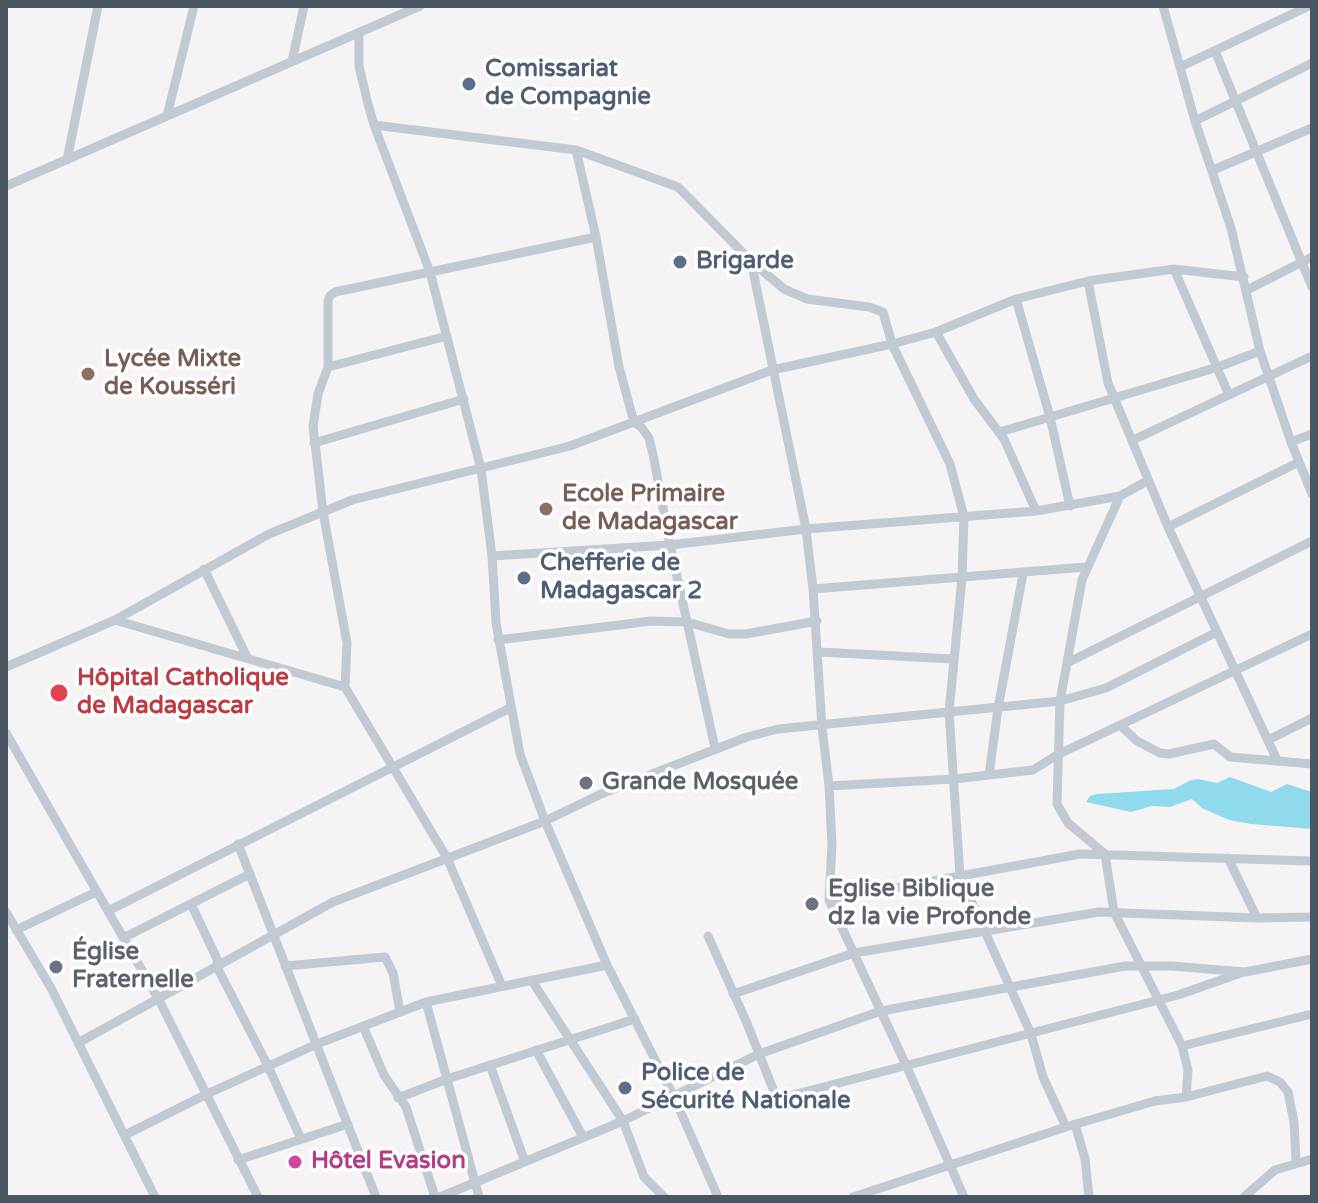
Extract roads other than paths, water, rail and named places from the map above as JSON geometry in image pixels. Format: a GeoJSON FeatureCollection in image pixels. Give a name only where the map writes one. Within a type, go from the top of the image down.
{"type":"FeatureCollection","features":[{"type":"Feature","properties":{"kind":"street"},"geometry":{"type":"LineString","coordinates":[[67,160],[98,6]]}},
{"type":"Feature","properties":{"kind":"street"},"geometry":{"type":"LineString","coordinates":[[167,116],[194,6]]}},
{"type":"Feature","properties":{"kind":"street"},"geometry":{"type":"LineString","coordinates":[[292,61],[304,6]]}},
{"type":"Feature","properties":{"kind":"street"},"geometry":{"type":"LineString","coordinates":[[1163,6],[1244,277],[1260,351],[1312,494]]}},
{"type":"Feature","properties":{"kind":"street"},"geometry":{"type":"LineString","coordinates":[[1180,67],[1309,6]]}},
{"type":"Feature","properties":{"kind":"street"},"geometry":{"type":"LineString","coordinates":[[6,186],[417,7]]}},
{"type":"Feature","properties":{"kind":"street"},"geometry":{"type":"LineString","coordinates":[[359,32],[359,66],[374,125],[430,272],[481,469],[498,640],[520,754],[545,821],[607,965],[674,1097],[718,1197]]}},
{"type":"Feature","properties":{"kind":"street"},"geometry":{"type":"LineString","coordinates":[[1215,51],[1255,152],[1308,259],[1312,287]]}},
{"type":"Feature","properties":{"kind":"street"},"geometry":{"type":"LineString","coordinates":[[1195,121],[1312,63]]}},
{"type":"Feature","properties":{"kind":"street"},"geometry":{"type":"LineString","coordinates":[[374,125],[576,150],[678,187],[751,261],[784,289],[807,299],[877,308],[883,312],[892,344],[943,448],[964,517],[962,578],[949,712],[960,876],[1031,1034],[1043,1077],[1085,1159],[1090,1197]]}},
{"type":"Feature","properties":{"kind":"street"},"geometry":{"type":"LineString","coordinates":[[1213,170],[1312,128]]}},
{"type":"Feature","properties":{"kind":"street"},"geometry":{"type":"LineString","coordinates":[[576,150],[596,237],[619,367],[634,422],[649,438],[715,748]]}},
{"type":"Feature","properties":{"kind":"street"},"geometry":{"type":"LineString","coordinates":[[502,986],[447,858],[345,687],[347,643],[323,512],[313,426],[318,394],[328,367],[328,301],[335,292],[596,237]]}},
{"type":"Feature","properties":{"kind":"street"},"geometry":{"type":"LineString","coordinates":[[1247,290],[1308,259]]}},
{"type":"Feature","properties":{"kind":"street"},"geometry":{"type":"LineString","coordinates":[[751,261],[806,529],[817,621],[822,727],[829,786],[832,845],[829,900],[964,1197]]}},
{"type":"Feature","properties":{"kind":"street"},"geometry":{"type":"LineString","coordinates":[[6,667],[115,620],[269,534],[384,491],[570,446],[772,370],[936,332],[1016,299],[1088,281],[1174,269],[1244,277]]}},
{"type":"Feature","properties":{"kind":"street"},"geometry":{"type":"LineString","coordinates":[[1174,269],[1229,395]]}},
{"type":"Feature","properties":{"kind":"street"},"geometry":{"type":"LineString","coordinates":[[1088,281],[1104,372],[1147,481],[1277,760]]}},
{"type":"Feature","properties":{"kind":"street"},"geometry":{"type":"LineString","coordinates":[[1016,299],[1050,417],[1070,506]]}},
{"type":"Feature","properties":{"kind":"street"},"geometry":{"type":"LineString","coordinates":[[936,332],[974,399],[1000,432],[1036,511]]}},
{"type":"Feature","properties":{"kind":"street"},"geometry":{"type":"LineString","coordinates":[[328,367],[447,336]]}},
{"type":"Feature","properties":{"kind":"street"},"geometry":{"type":"LineString","coordinates":[[1000,432],[1116,399],[1260,351]]}},
{"type":"Feature","properties":{"kind":"street"},"geometry":{"type":"LineString","coordinates":[[1133,440],[1312,356]]}},
{"type":"Feature","properties":{"kind":"street"},"geometry":{"type":"LineString","coordinates":[[314,443],[464,399]]}},
{"type":"Feature","properties":{"kind":"street"},"geometry":{"type":"LineString","coordinates":[[1291,442],[1312,434]]}},
{"type":"Feature","properties":{"kind":"street"},"geometry":{"type":"LineString","coordinates":[[1168,527],[1299,462]]}},
{"type":"Feature","properties":{"kind":"street"},"geometry":{"type":"LineString","coordinates":[[492,556],[670,545],[806,529],[1036,511],[1120,496],[1147,481]]}},
{"type":"Feature","properties":{"kind":"street"},"geometry":{"type":"LineString","coordinates":[[1120,496],[1086,567],[1067,663],[1060,701],[1057,755],[1059,810],[1068,823],[1105,854],[1114,912],[1182,1046],[1188,1070],[1186,1097]]}},
{"type":"Feature","properties":{"kind":"street"},"geometry":{"type":"LineString","coordinates":[[1067,663],[1312,541]]}},
{"type":"Feature","properties":{"kind":"street"},"geometry":{"type":"LineString","coordinates":[[813,589],[1086,567]]}},
{"type":"Feature","properties":{"kind":"street"},"geometry":{"type":"LineString","coordinates":[[204,569],[247,657]]}},
{"type":"Feature","properties":{"kind":"street"},"geometry":{"type":"LineString","coordinates":[[989,775],[1023,574]]}},
{"type":"Feature","properties":{"kind":"street"},"geometry":{"type":"LineString","coordinates":[[115,620],[345,687]]}},
{"type":"Feature","properties":{"kind":"street"},"geometry":{"type":"LineString","coordinates":[[498,640],[651,621],[687,622],[729,634],[746,634],[817,621]]}},
{"type":"Feature","properties":{"kind":"street"},"geometry":{"type":"LineString","coordinates":[[78,1043],[333,902],[545,821],[601,794],[715,748],[778,729],[1060,701],[1106,688],[1217,632]]}},
{"type":"Feature","properties":{"kind":"street"},"geometry":{"type":"LineString","coordinates":[[829,786],[954,779],[1033,770],[1057,755],[1312,634]]}},
{"type":"Feature","properties":{"kind":"street"},"geometry":{"type":"LineString","coordinates":[[819,652],[953,659]]}},
{"type":"Feature","properties":{"kind":"street"},"geometry":{"type":"LineString","coordinates":[[108,911],[510,708]]}},
{"type":"Feature","properties":{"kind":"street"},"geometry":{"type":"LineString","coordinates":[[1268,740],[1312,718]]}},
{"type":"Feature","properties":{"kind":"street"},"geometry":{"type":"LineString","coordinates":[[1121,726],[1137,741],[1160,753],[1169,754],[1214,744],[1230,757],[1312,764]]}},
{"type":"Feature","properties":{"kind":"street"},"geometry":{"type":"LineString","coordinates":[[6,733],[159,1000],[258,1197]]}},
{"type":"Feature","properties":{"kind":"street"},"geometry":{"type":"LineString","coordinates":[[238,844],[376,1197]]}},
{"type":"Feature","properties":{"kind":"street"},"geometry":{"type":"LineString","coordinates":[[829,900],[1080,854],[1312,861]]}},
{"type":"Feature","properties":{"kind":"street"},"geometry":{"type":"LineString","coordinates":[[1228,858],[1257,918]]}},
{"type":"Feature","properties":{"kind":"street"},"geometry":{"type":"LineString","coordinates":[[123,938],[250,874]]}},
{"type":"Feature","properties":{"kind":"street"},"geometry":{"type":"LineString","coordinates":[[16,930],[96,892]]}},
{"type":"Feature","properties":{"kind":"street"},"geometry":{"type":"LineString","coordinates":[[191,904],[301,1139]]}},
{"type":"Feature","properties":{"kind":"street"},"geometry":{"type":"LineString","coordinates":[[6,912],[51,988],[155,1197]]}},
{"type":"Feature","properties":{"kind":"street"},"geometry":{"type":"LineString","coordinates":[[733,994],[854,953],[1099,912],[1312,917]]}},
{"type":"Feature","properties":{"kind":"street"},"geometry":{"type":"LineString","coordinates":[[708,936],[777,1099],[1160,1000],[1245,972],[1312,959]]}},
{"type":"Feature","properties":{"kind":"street"},"geometry":{"type":"LineString","coordinates":[[285,966],[385,957],[393,973],[400,1012]]}},
{"type":"Feature","properties":{"kind":"street"},"geometry":{"type":"LineString","coordinates":[[125,1135],[317,1044],[426,1002],[607,965]]}},
{"type":"Feature","properties":{"kind":"street"},"geometry":{"type":"LineString","coordinates":[[363,1026],[384,1075],[406,1107],[438,1197],[476,1184],[623,1121],[759,1054],[881,1011],[1125,966],[1245,972]]}},
{"type":"Feature","properties":{"kind":"street"},"geometry":{"type":"LineString","coordinates":[[532,981],[623,1121],[639,1169],[664,1197]]}},
{"type":"Feature","properties":{"kind":"street"},"geometry":{"type":"LineString","coordinates":[[426,1002],[479,1197]]}},
{"type":"Feature","properties":{"kind":"street"},"geometry":{"type":"LineString","coordinates":[[1182,1046],[1312,1014]]}},
{"type":"Feature","properties":{"kind":"street"},"geometry":{"type":"LineString","coordinates":[[398,1098],[447,1079],[635,1019]]}},
{"type":"Feature","properties":{"kind":"street"},"geometry":{"type":"LineString","coordinates":[[536,1050],[583,1137]]}},
{"type":"Feature","properties":{"kind":"street"},"geometry":{"type":"LineString","coordinates":[[490,1065],[525,1162]]}},
{"type":"Feature","properties":{"kind":"street"},"geometry":{"type":"LineString","coordinates":[[853,1197],[1155,1101],[1186,1097],[1267,1076],[1273,1077],[1288,1092],[1294,1122],[1296,1162]]}},
{"type":"Feature","properties":{"kind":"street"},"geometry":{"type":"LineString","coordinates":[[238,1160],[348,1124]]}},
{"type":"Feature","properties":{"kind":"street"},"geometry":{"type":"LineString","coordinates":[[1244,1197],[1275,1170],[1312,1159]]}},
{"type":"Feature","properties":{"kind":"water"},"geometry":{"type":"Polygon","coordinates":[[[1230,777],[1271,792],[1287,784],[1312,792],[1312,829],[1229,820],[1202,808],[1192,799],[1170,807],[1152,806],[1131,812],[1086,802],[1090,796],[1097,794],[1174,789],[1191,780],[1217,783],[1230,777]]]}},
{"type":"Feature","properties":{"kind":"place","name":"Comissariat de Compagnie"},"geometry":{"type":"Point","coordinates":[469,84]}},
{"type":"Feature","properties":{"kind":"place","name":"Brigarde"},"geometry":{"type":"Point","coordinates":[680,262]}},
{"type":"Feature","properties":{"kind":"place","name":"Lycée Mixte de Kousséri"},"geometry":{"type":"Point","coordinates":[88,374]}},
{"type":"Feature","properties":{"kind":"place","name":"Ecole Primaire de Madagascar"},"geometry":{"type":"Point","coordinates":[546,509]}},
{"type":"Feature","properties":{"kind":"place","name":"Chefferie de Madagascar 2"},"geometry":{"type":"Point","coordinates":[524,578]}},
{"type":"Feature","properties":{"kind":"place","name":"Hôpital Catholique de Madagascar"},"geometry":{"type":"Point","coordinates":[59,693]}},
{"type":"Feature","properties":{"kind":"place","name":"Grande Mosquée"},"geometry":{"type":"Point","coordinates":[586,783]}},
{"type":"Feature","properties":{"kind":"place","name":"Eglise Biblique dz la vie Profonde"},"geometry":{"type":"Point","coordinates":[812,904]}},
{"type":"Feature","properties":{"kind":"place","name":"Église Fraternelle"},"geometry":{"type":"Point","coordinates":[56,967]}},
{"type":"Feature","properties":{"kind":"place","name":"Police de Sécurité Nationale"},"geometry":{"type":"Point","coordinates":[625,1088]}},
{"type":"Feature","properties":{"kind":"place","name":"Hôtel Evasion"},"geometry":{"type":"Point","coordinates":[295,1162]}}]}
